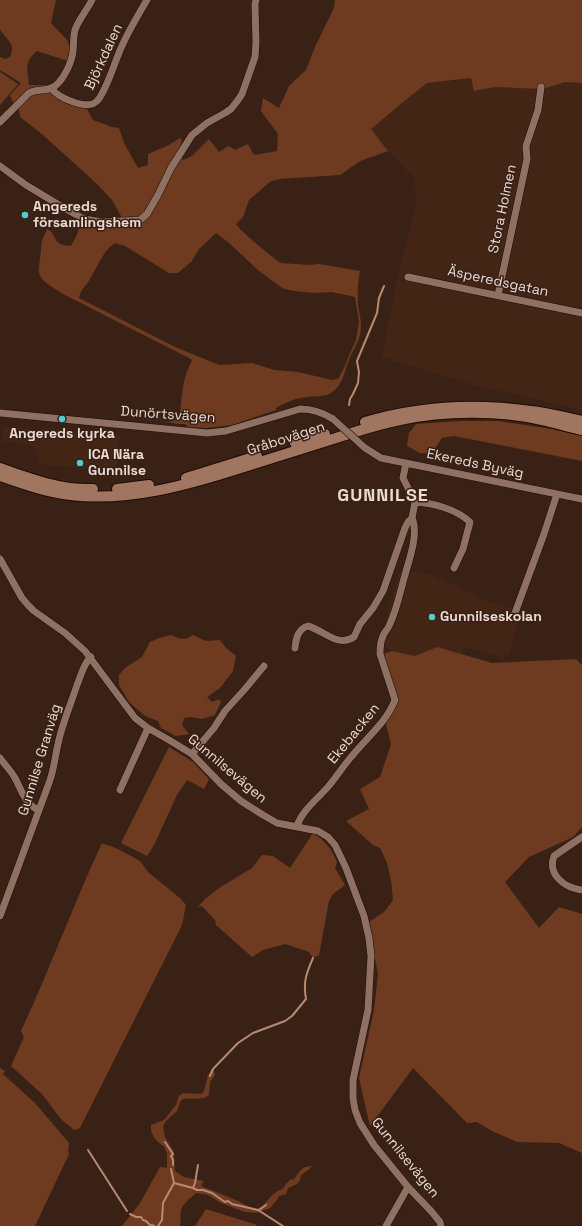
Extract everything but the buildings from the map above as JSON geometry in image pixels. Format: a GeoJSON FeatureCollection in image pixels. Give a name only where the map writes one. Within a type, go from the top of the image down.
{"type":"FeatureCollection","features":[{"type":"Feature","properties":{"kind":"main road","name":"Gråbovägen"},"geometry":{"type":"LineString","coordinates":[[0,468],[52,485],[85,489],[120,488],[191,477],[309,438],[375,419],[425,409],[478,407],[500,408],[532,411],[582,421]]}},
{"type":"Feature","properties":{"kind":"main road","name":"Gråbovägen"},"geometry":{"type":"LineString","coordinates":[[0,476],[46,491],[68,495],[90,496],[132,494],[164,490],[198,482],[370,427],[415,418],[466,414],[509,415],[540,419],[582,430]]}},
{"type":"Feature","properties":{"kind":"street"},"geometry":{"type":"LineString","coordinates":[[0,122],[29,93],[35,90],[51,88],[60,80],[66,71],[73,54],[76,28],[92,0]]}},
{"type":"Feature","properties":{"kind":"street","name":"Björkdalen"},"geometry":{"type":"LineString","coordinates":[[51,88],[57,94],[70,101],[83,105],[91,105],[96,103],[102,94],[121,47],[147,0]]}},
{"type":"Feature","properties":{"kind":"street"},"geometry":{"type":"LineString","coordinates":[[0,166],[26,185],[84,219],[102,222],[140,220],[147,214],[192,135],[207,123],[225,113],[233,106],[242,94],[255,57],[256,0]]}},
{"type":"Feature","properties":{"kind":"street","name":"Stora Holmen"},"geometry":{"type":"LineString","coordinates":[[498,295],[527,159],[526,146],[538,110],[540,87]]}},
{"type":"Feature","properties":{"kind":"street","name":"Äsperedsgatan"},"geometry":{"type":"LineString","coordinates":[[408,277],[582,313]]}},
{"type":"Feature","properties":{"kind":"street","name":"Dunörtsvägen"},"geometry":{"type":"LineString","coordinates":[[0,412],[207,433],[226,431],[300,409],[309,409],[318,411],[333,419],[365,448]]}},
{"type":"Feature","properties":{"kind":"street","name":"Ekereds Byväg"},"geometry":{"type":"LineString","coordinates":[[365,448],[381,458],[582,499]]}},
{"type":"Feature","properties":{"kind":"street"},"geometry":{"type":"LineString","coordinates":[[295,648],[298,634],[301,630],[308,626],[331,638],[347,641],[354,637],[360,624],[374,608],[408,522],[412,518],[415,502],[404,478],[406,463]]}},
{"type":"Feature","properties":{"kind":"street"},"geometry":{"type":"LineString","coordinates":[[514,612],[544,534],[557,494]]}},
{"type":"Feature","properties":{"kind":"street"},"geometry":{"type":"LineString","coordinates":[[415,502],[425,502],[446,508],[466,518],[470,522],[463,549],[454,568]]}},
{"type":"Feature","properties":{"kind":"street","name":"Ekebacken"},"geometry":{"type":"LineString","coordinates":[[297,826],[299,820],[311,804],[327,788],[351,757],[376,730],[393,706],[395,700],[380,654],[380,646],[399,597],[410,557],[414,523],[412,518]]}},
{"type":"Feature","properties":{"kind":"street","name":"Gunnilsevägen"},"geometry":{"type":"LineString","coordinates":[[0,559],[28,605],[65,633],[91,657],[135,718],[148,728],[192,754],[221,784],[241,801],[262,815],[278,823],[318,831],[328,837],[335,845],[346,868],[364,916],[371,956],[368,1010],[353,1080],[355,1110],[368,1137],[408,1187],[431,1211],[440,1222],[441,1226]]}},
{"type":"Feature","properties":{"kind":"street","name":"Gunnilse Granväg"},"geometry":{"type":"LineString","coordinates":[[0,916],[53,773],[58,742],[83,668],[91,657]]}},
{"type":"Feature","properties":{"kind":"street"},"geometry":{"type":"LineString","coordinates":[[192,754],[214,728],[225,711],[264,666]]}},
{"type":"Feature","properties":{"kind":"street"},"geometry":{"type":"LineString","coordinates":[[120,790],[148,728]]}},
{"type":"Feature","properties":{"kind":"street"},"geometry":{"type":"LineString","coordinates":[[0,758],[9,769],[30,804],[35,809],[39,810]]}},
{"type":"Feature","properties":{"kind":"street"},"geometry":{"type":"LineString","coordinates":[[582,837],[554,856],[552,866],[560,881],[567,886],[582,890]]}},
{"type":"Feature","properties":{"kind":"street"},"geometry":{"type":"LineString","coordinates":[[386,1226],[408,1187]]}},
{"type":"Feature","properties":{"kind":"shaded area"},"geometry":{"type":"Polygon","coordinates":[[[0,0],[56,0],[51,23],[67,40],[70,47],[68,61],[37,51],[30,59],[27,66],[29,85],[46,85],[66,96],[83,102],[93,120],[119,128],[124,143],[138,168],[148,165],[148,154],[167,146],[180,138],[182,141],[177,154],[183,160],[192,156],[209,139],[219,152],[229,146],[235,150],[248,144],[254,155],[277,151],[278,134],[261,111],[263,98],[279,108],[289,86],[306,70],[315,47],[334,8],[335,0],[582,0],[582,83],[565,82],[542,89],[495,87],[474,91],[471,78],[427,83],[371,129],[388,151],[360,161],[340,175],[280,179],[271,181],[249,200],[243,217],[236,224],[254,242],[280,263],[310,265],[319,264],[360,271],[358,282],[358,307],[361,323],[360,334],[341,382],[334,391],[329,394],[324,396],[295,399],[276,408],[276,410],[232,425],[206,428],[189,427],[185,424],[160,421],[174,421],[180,415],[184,380],[192,361],[191,359],[63,294],[45,282],[40,276],[39,269],[41,248],[47,229],[51,231],[57,242],[71,246],[80,225],[102,228],[120,227],[121,216],[112,200],[97,184],[42,134],[20,117],[19,110],[14,105],[10,95],[21,83],[0,70],[0,57],[5,59],[10,57],[12,48],[10,42],[0,29],[0,0]],[[216,233],[199,249],[192,261],[178,273],[169,273],[125,246],[115,243],[103,255],[90,279],[82,290],[79,298],[173,346],[219,365],[252,363],[274,370],[298,372],[332,380],[338,379],[356,340],[359,322],[355,297],[332,292],[314,293],[282,288],[258,270],[216,233]]]}},
{"type":"Feature","properties":{"kind":"shaded area"},"geometry":{"type":"Polygon","coordinates":[[[0,72],[18,84],[0,105],[0,72]]]}},
{"type":"Feature","properties":{"kind":"shaded area"},"geometry":{"type":"Polygon","coordinates":[[[472,78],[474,91],[495,87],[542,89],[565,82],[582,83],[582,410],[474,385],[382,357],[400,267],[417,203],[413,177],[388,151],[371,129],[427,83],[472,78]]]}},
{"type":"Feature","properties":{"kind":"shaded area"},"geometry":{"type":"Polygon","coordinates":[[[460,421],[498,421],[552,429],[582,436],[582,461],[454,436],[442,438],[431,454],[420,453],[407,446],[409,433],[416,424],[460,421]]]}},
{"type":"Feature","properties":{"kind":"shaded area"},"geometry":{"type":"Polygon","coordinates":[[[4,426],[35,430],[48,428],[120,435],[116,472],[40,463],[33,446],[2,441],[4,426]]]}},
{"type":"Feature","properties":{"kind":"shaded area","name":"Gunnilseskolan"},"geometry":{"type":"Polygon","coordinates":[[[400,571],[428,573],[484,600],[521,611],[510,653],[503,658],[463,647],[461,654],[437,647],[415,656],[392,651],[384,645],[383,633],[400,571]]]}},
{"type":"Feature","properties":{"kind":"shaded area"},"geometry":{"type":"Polygon","coordinates":[[[171,635],[182,639],[193,635],[206,641],[220,640],[226,648],[236,656],[233,671],[220,688],[207,697],[212,702],[219,699],[221,702],[215,715],[202,719],[191,717],[184,718],[182,725],[189,734],[176,736],[161,728],[158,721],[145,716],[129,702],[119,685],[119,675],[125,668],[142,657],[150,642],[171,635]]]}},
{"type":"Feature","properties":{"kind":"shaded area"},"geometry":{"type":"Polygon","coordinates":[[[437,647],[492,663],[576,659],[582,665],[582,827],[573,837],[529,857],[505,882],[539,928],[559,907],[582,914],[582,1153],[559,1143],[517,1142],[492,1131],[477,1122],[467,1123],[413,1068],[370,1126],[359,1078],[374,1010],[378,975],[369,922],[384,912],[393,900],[391,880],[387,863],[380,848],[373,845],[346,821],[369,809],[360,789],[380,777],[391,744],[386,724],[397,701],[384,654],[392,651],[415,656],[437,647]]]}},
{"type":"Feature","properties":{"kind":"shaded area"},"geometry":{"type":"Polygon","coordinates":[[[169,747],[193,762],[209,779],[204,789],[187,780],[177,795],[154,845],[147,856],[121,843],[169,747]]]}},
{"type":"Feature","properties":{"kind":"shaded area"},"geometry":{"type":"Polygon","coordinates":[[[313,833],[325,842],[333,853],[337,862],[335,868],[345,885],[333,894],[329,901],[319,955],[313,958],[309,952],[285,944],[263,950],[252,957],[216,925],[215,920],[202,906],[198,907],[219,888],[252,868],[262,855],[273,856],[290,868],[313,833]]]}},
{"type":"Feature","properties":{"kind":"shaded area"},"geometry":{"type":"Polygon","coordinates":[[[102,843],[118,849],[140,861],[148,872],[181,899],[186,905],[182,925],[80,1128],[74,1130],[61,1119],[42,1094],[11,1066],[24,1037],[21,1031],[102,843]]]}},
{"type":"Feature","properties":{"kind":"shaded area"},"geometry":{"type":"Polygon","coordinates":[[[0,1068],[5,1071],[3,1074],[35,1103],[69,1143],[69,1154],[35,1226],[0,1226],[0,1068]]]}},
{"type":"Feature","properties":{"kind":"shaded area"},"geometry":{"type":"Polygon","coordinates":[[[212,1069],[215,1075],[210,1082],[209,1095],[199,1099],[181,1100],[177,1111],[166,1121],[163,1126],[165,1137],[174,1152],[175,1171],[184,1177],[204,1181],[201,1186],[257,1209],[276,1192],[283,1189],[285,1185],[291,1179],[293,1180],[301,1170],[305,1167],[312,1166],[301,1175],[300,1180],[297,1183],[288,1188],[286,1194],[279,1196],[270,1208],[257,1213],[245,1212],[221,1203],[208,1195],[196,1193],[182,1207],[180,1226],[122,1226],[140,1203],[160,1167],[167,1168],[167,1154],[164,1146],[158,1142],[151,1132],[151,1125],[164,1120],[176,1105],[179,1096],[183,1093],[201,1094],[204,1091],[208,1075],[212,1069]]]}},
{"type":"Feature","properties":{"kind":"shaded area"},"geometry":{"type":"Polygon","coordinates":[[[206,1209],[257,1225],[195,1226],[206,1209]]]}},
{"type":"Feature","properties":{"kind":"waterway"},"geometry":{"type":"LineString","coordinates":[[349,405],[350,399],[358,383],[359,372],[357,361],[377,313],[379,298],[384,286]]}},
{"type":"Feature","properties":{"kind":"waterway"},"geometry":{"type":"LineString","coordinates":[[210,1076],[213,1069],[238,1043],[253,1033],[285,1021],[292,1016],[306,999],[306,978],[313,958]]}},
{"type":"Feature","properties":{"kind":"waterway"},"geometry":{"type":"LineString","coordinates":[[165,1142],[173,1154],[171,1156],[173,1165]]}},
{"type":"Feature","properties":{"kind":"waterway"},"geometry":{"type":"LineString","coordinates":[[88,1150],[127,1211]]}},
{"type":"Feature","properties":{"kind":"waterway"},"geometry":{"type":"LineString","coordinates":[[193,1188],[198,1165]]}},
{"type":"Feature","properties":{"kind":"waterway"},"geometry":{"type":"LineString","coordinates":[[158,1226],[162,1220],[163,1203],[174,1183],[171,1169]]}},
{"type":"Feature","properties":{"kind":"waterway"},"geometry":{"type":"LineString","coordinates":[[174,1183],[212,1193],[225,1202],[228,1201],[232,1204],[258,1210],[283,1226]]}},
{"type":"Feature","properties":{"kind":"waterway"},"geometry":{"type":"LineString","coordinates":[[259,1210],[266,1205]]}},
{"type":"Feature","properties":{"kind":"waterway"},"geometry":{"type":"LineString","coordinates":[[130,1214],[136,1217],[141,1217],[151,1226],[154,1226]]}},
{"type":"Feature","properties":{"kind":"place","name":"Angereds församlingshem"},"geometry":{"type":"Point","coordinates":[25,215]}},
{"type":"Feature","properties":{"kind":"place","name":"Angereds kyrka"},"geometry":{"type":"Point","coordinates":[62,419]}},
{"type":"Feature","properties":{"kind":"place","name":"ICA Nära Gunnilse"},"geometry":{"type":"Point","coordinates":[80,463]}},
{"type":"Feature","properties":{"kind":"place","name":"Gunnilseskolan"},"geometry":{"type":"Point","coordinates":[432,617]}},
{"type":"Feature","properties":{"kind":"district","name":"GUNNILSE"},"geometry":{"type":"Point","coordinates":[383,496]}}]}
